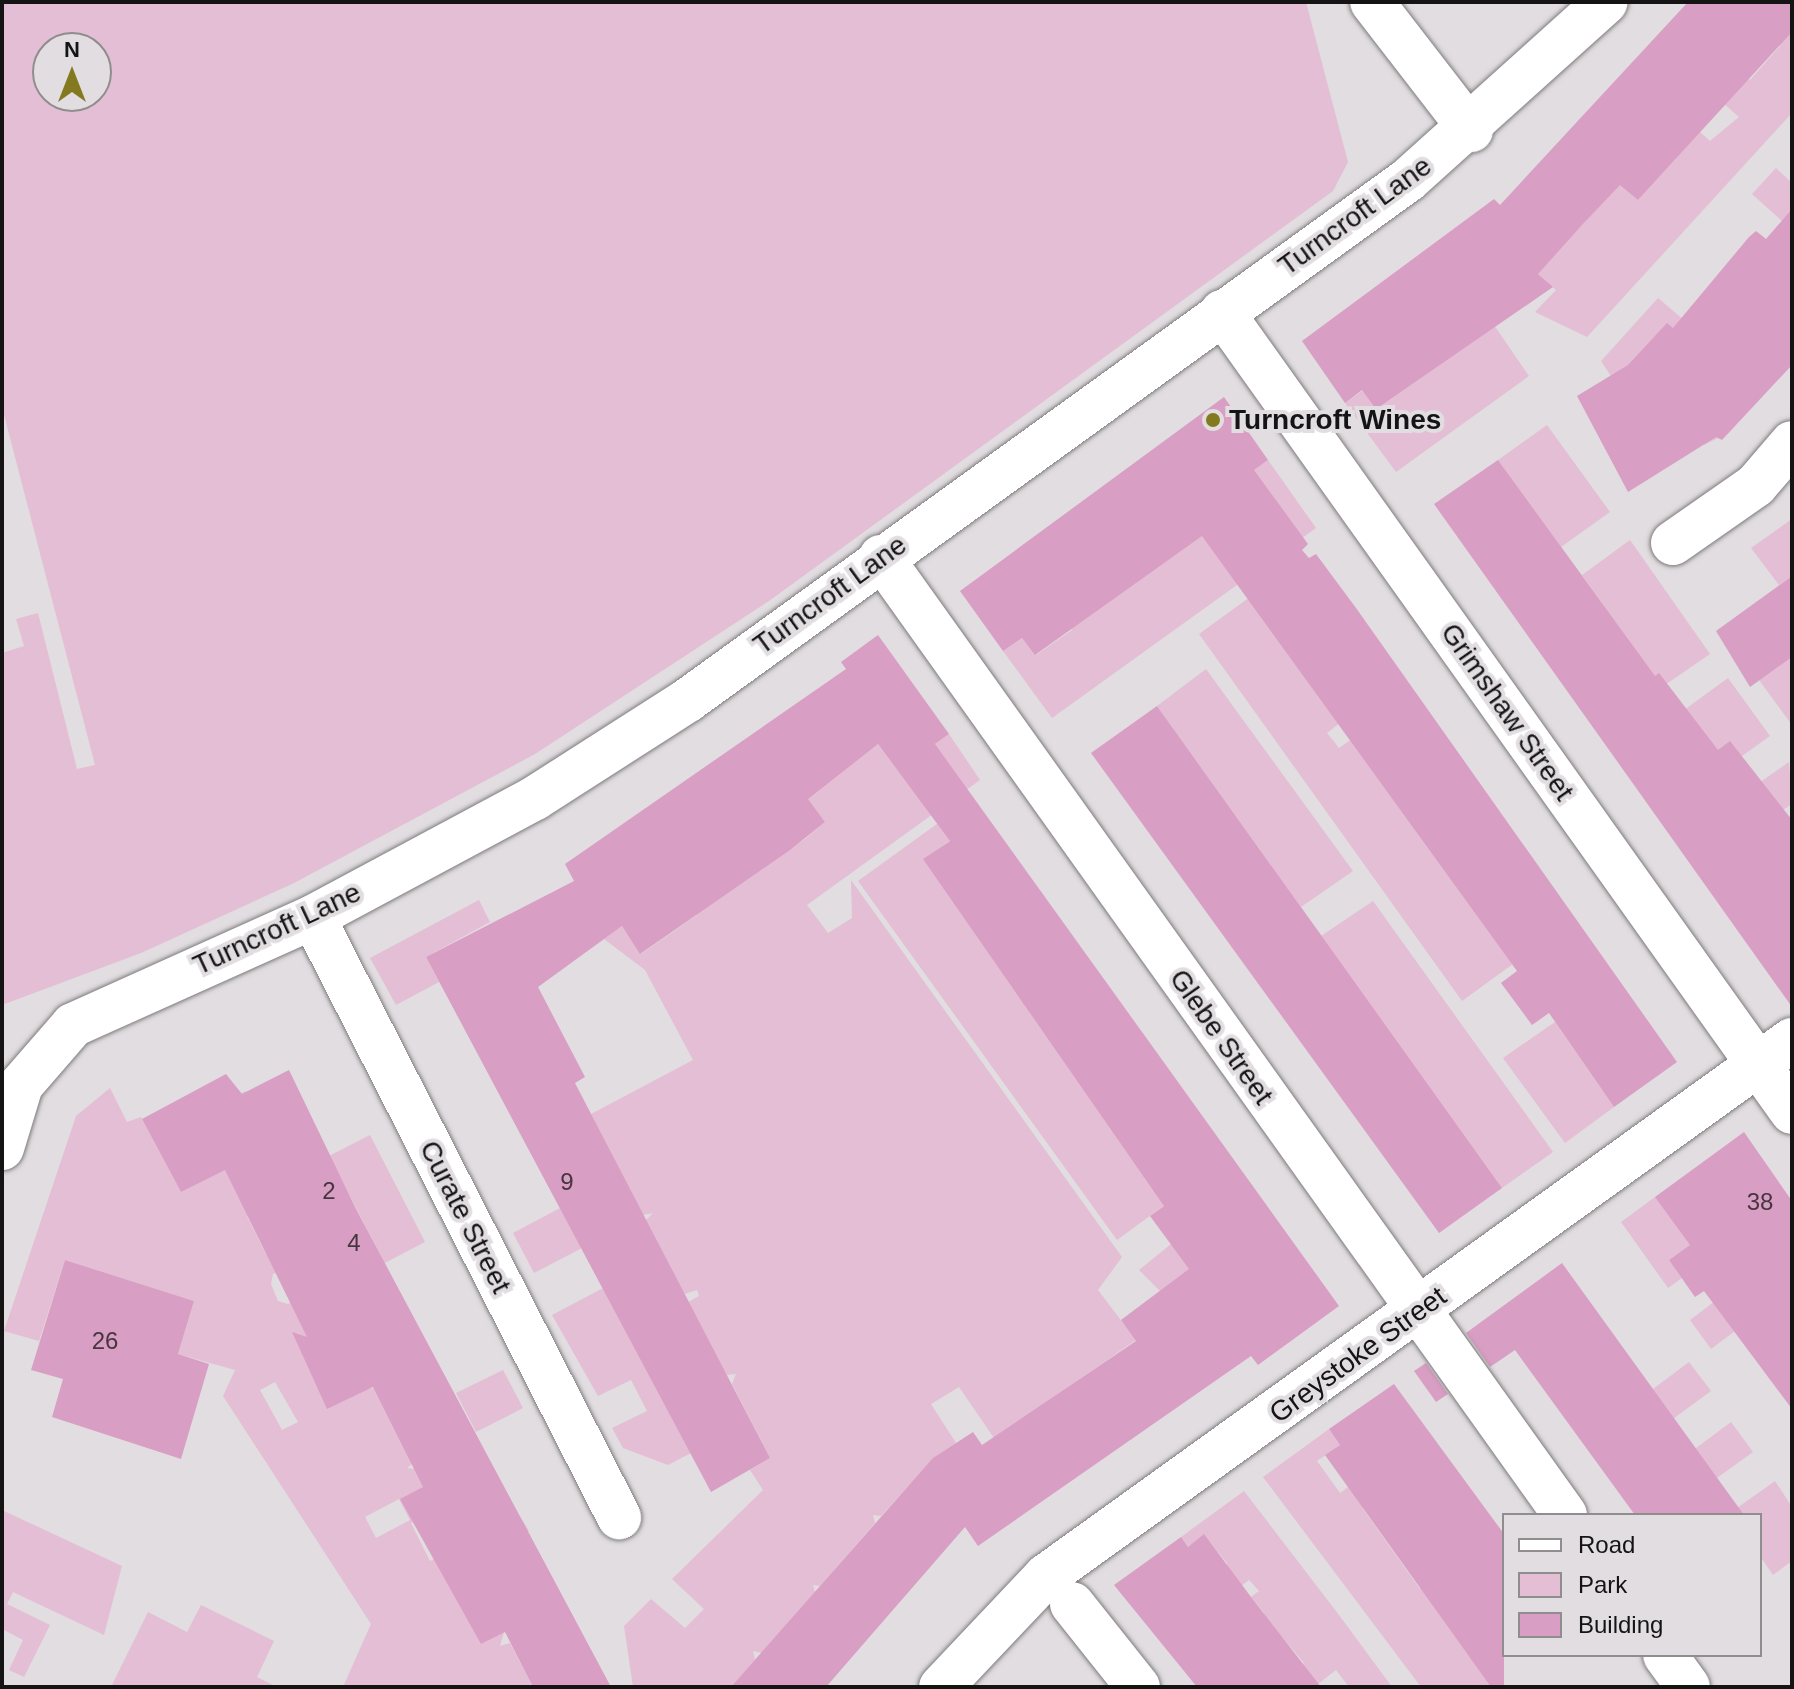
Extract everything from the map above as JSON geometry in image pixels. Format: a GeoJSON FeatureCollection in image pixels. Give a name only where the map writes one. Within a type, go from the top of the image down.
{"type":"FeatureCollection","features":[{"type":"Feature","properties":{"kind":"street"},"geometry":{"type":"LineString","coordinates":[[1372,2],[1471,130]]}},
{"type":"Feature","properties":{"kind":"street","name":"Turncroft Lane"},"geometry":{"type":"LineString","coordinates":[[6,1122],[34,1064],[73,1025],[313,917],[535,798],[688,700],[1471,130],[1606,2]]}},
{"type":"Feature","properties":{"kind":"street","name":"Grimshaw Street"},"geometry":{"type":"LineString","coordinates":[[1222,312],[1775,1052],[1792,1112]]}},
{"type":"Feature","properties":{"kind":"street"},"geometry":{"type":"LineString","coordinates":[[1673,543],[1756,485],[1792,443]]}},
{"type":"Feature","properties":{"kind":"street","name":"Glebe Street"},"geometry":{"type":"LineString","coordinates":[[881,557],[1564,1513]]}},
{"type":"Feature","properties":{"kind":"street","name":"Curate Street"},"geometry":{"type":"LineString","coordinates":[[313,917],[619,1517]]}},
{"type":"Feature","properties":{"kind":"street","name":"Greystoke Street"},"geometry":{"type":"LineString","coordinates":[[941,1687],[1046,1576],[1775,1052]]}},
{"type":"Feature","properties":{"kind":"street"},"geometry":{"type":"LineString","coordinates":[[1072,1604],[1138,1687]]}},
{"type":"Feature","properties":{"kind":"street"},"geometry":{"type":"LineString","coordinates":[[1666,1657],[1688,1687]]}},
{"type":"Feature","properties":{"kind":"green space"},"geometry":{"type":"Polygon","coordinates":[[[2,2],[1306,2],[1348,162],[1333,191],[769,601],[535,754],[294,883],[141,953],[2,1005],[2,653],[24,646],[16,619],[38,613],[77,769],[95,765],[2,407],[2,2]]]}},
{"type":"Feature","properties":{"kind":"green space"},"geometry":{"type":"Polygon","coordinates":[[[1792,9],[1792,113],[1587,337],[1535,312],[1556,290],[1537,273],[1620,184],[1638,200],[1700,132],[1710,141],[1739,117],[1706,88],[1728,63],[1750,80],[1780,46],[1792,9]]]}},
{"type":"Feature","properties":{"kind":"green space"},"geometry":{"type":"Polygon","coordinates":[[[1776,168],[1792,183],[1792,230],[1752,194],[1776,168]]]}},
{"type":"Feature","properties":{"kind":"green space"},"geometry":{"type":"Polygon","coordinates":[[[1658,298],[1705,338],[1718,438],[1704,445],[1677,408],[1645,428],[1601,361],[1658,298]]]}},
{"type":"Feature","properties":{"kind":"green space"},"geometry":{"type":"Polygon","coordinates":[[[1481,306],[1529,376],[1396,472],[1345,403],[1481,306]]]}},
{"type":"Feature","properties":{"kind":"green space"},"geometry":{"type":"Polygon","coordinates":[[[1547,425],[1610,512],[1561,547],[1498,460],[1547,425]]]}},
{"type":"Feature","properties":{"kind":"green space"},"geometry":{"type":"Polygon","coordinates":[[[1268,460],[1316,528],[1052,718],[1003,651],[1022,638],[1036,655],[1072,630],[1059,611],[1268,460]]]}},
{"type":"Feature","properties":{"kind":"green space"},"geometry":{"type":"Polygon","coordinates":[[[1792,519],[1792,576],[1779,585],[1751,548],[1792,519]]]}},
{"type":"Feature","properties":{"kind":"green space"},"geometry":{"type":"Polygon","coordinates":[[[1630,540],[1710,654],[1662,687],[1582,575],[1630,540]]]}},
{"type":"Feature","properties":{"kind":"green space"},"geometry":{"type":"Polygon","coordinates":[[[1250,597],[1341,722],[1327,733],[1339,748],[1352,739],[1513,964],[1462,1001],[1199,634],[1250,597]]]}},
{"type":"Feature","properties":{"kind":"green space"},"geometry":{"type":"Polygon","coordinates":[[[1792,657],[1792,725],[1759,680],[1792,657]]]}},
{"type":"Feature","properties":{"kind":"green space"},"geometry":{"type":"Polygon","coordinates":[[[1206,669],[1353,871],[1301,907],[1157,706],[1206,669]]]}},
{"type":"Feature","properties":{"kind":"green space"},"geometry":{"type":"Polygon","coordinates":[[[1728,678],[1770,736],[1721,771],[1680,713],[1728,678]]]}},
{"type":"Feature","properties":{"kind":"green space"},"geometry":{"type":"Polygon","coordinates":[[[949,734],[980,780],[807,905],[828,933],[852,918],[851,880],[1122,1257],[1098,1290],[1136,1340],[994,1438],[959,1387],[931,1404],[956,1443],[938,1455],[963,1530],[911,1483],[881,1516],[873,1515],[875,1523],[820,1586],[813,1585],[815,1592],[762,1653],[753,1651],[755,1660],[731,1687],[633,1687],[624,1626],[651,1599],[685,1628],[704,1609],[672,1579],[763,1490],[750,1470],[770,1458],[732,1384],[736,1374],[726,1375],[688,1302],[699,1296],[697,1290],[684,1294],[646,1220],[653,1213],[643,1215],[591,1114],[693,1060],[645,970],[604,939],[622,926],[641,954],[697,915],[676,885],[785,853],[825,822],[806,797],[878,744],[898,771],[949,734]]]}},
{"type":"Feature","properties":{"kind":"green space"},"geometry":{"type":"Polygon","coordinates":[[[1789,762],[1792,804],[1760,825],[1739,797],[1789,762]]]}},
{"type":"Feature","properties":{"kind":"green space"},"geometry":{"type":"Polygon","coordinates":[[[941,821],[953,838],[924,859],[1166,1204],[1117,1240],[858,881],[941,821]]]}},
{"type":"Feature","properties":{"kind":"green space"},"geometry":{"type":"Polygon","coordinates":[[[479,900],[490,922],[426,957],[439,982],[396,1005],[370,958],[479,900]]]}},
{"type":"Feature","properties":{"kind":"green space"},"geometry":{"type":"Polygon","coordinates":[[[1373,901],[1553,1152],[1502,1188],[1321,936],[1373,901]]]}},
{"type":"Feature","properties":{"kind":"green space"},"geometry":{"type":"Polygon","coordinates":[[[1555,1022],[1614,1107],[1565,1143],[1503,1058],[1555,1022]]]}},
{"type":"Feature","properties":{"kind":"green space"},"geometry":{"type":"Polygon","coordinates":[[[110,1088],[127,1122],[141,1117],[181,1192],[268,1146],[241,1093],[247,1091],[290,1174],[271,1203],[247,1216],[266,1254],[296,1264],[273,1274],[271,1284],[278,1301],[288,1304],[381,1256],[329,1156],[370,1135],[425,1242],[377,1267],[361,1390],[374,1388],[413,1463],[407,1468],[415,1469],[437,1510],[411,1523],[430,1561],[520,1516],[529,1531],[469,1563],[481,1644],[504,1632],[500,1646],[510,1643],[533,1687],[343,1687],[371,1624],[223,1396],[235,1370],[178,1354],[194,1301],[65,1260],[39,1341],[4,1331],[76,1116],[110,1088]],[[275,1382],[260,1390],[282,1430],[298,1422],[275,1382]],[[399,1499],[365,1517],[376,1538],[410,1520],[399,1499]]]}},
{"type":"Feature","properties":{"kind":"green space"},"geometry":{"type":"Polygon","coordinates":[[[1655,1197],[1706,1234],[1669,1260],[1682,1278],[1668,1288],[1621,1222],[1655,1197]]]}},
{"type":"Feature","properties":{"kind":"green space"},"geometry":{"type":"Polygon","coordinates":[[[562,1207],[584,1247],[534,1273],[513,1233],[562,1207]]]}},
{"type":"Feature","properties":{"kind":"green space"},"geometry":{"type":"Polygon","coordinates":[[[1171,1244],[1250,1319],[1163,1294],[1139,1270],[1171,1244]]]}},
{"type":"Feature","properties":{"kind":"green space"},"geometry":{"type":"Polygon","coordinates":[[[1743,1280],[1735,1331],[1711,1349],[1690,1320],[1743,1280]]]}},
{"type":"Feature","properties":{"kind":"green space"},"geometry":{"type":"Polygon","coordinates":[[[605,1287],[691,1453],[668,1465],[623,1448],[612,1428],[647,1411],[631,1380],[598,1396],[552,1315],[605,1287]]]}},
{"type":"Feature","properties":{"kind":"green space"},"geometry":{"type":"Polygon","coordinates":[[[1689,1362],[1711,1391],[1666,1424],[1645,1395],[1689,1362]]]}},
{"type":"Feature","properties":{"kind":"green space"},"geometry":{"type":"Polygon","coordinates":[[[503,1370],[523,1408],[476,1432],[456,1393],[503,1370]]]}},
{"type":"Feature","properties":{"kind":"green space"},"geometry":{"type":"Polygon","coordinates":[[[1731,1422],[1753,1452],[1710,1483],[1688,1454],[1731,1422]]]}},
{"type":"Feature","properties":{"kind":"green space"},"geometry":{"type":"Polygon","coordinates":[[[1329,1429],[1340,1445],[1317,1461],[1340,1493],[1363,1476],[1378,1497],[1363,1509],[1420,1589],[1436,1578],[1454,1602],[1439,1614],[1492,1687],[1421,1687],[1263,1477],[1329,1429]]]}},
{"type":"Feature","properties":{"kind":"green space"},"geometry":{"type":"Polygon","coordinates":[[[1775,1481],[1792,1507],[1792,1561],[1773,1575],[1762,1559],[1762,1513],[1730,1513],[1775,1481]]]}},
{"type":"Feature","properties":{"kind":"green space"},"geometry":{"type":"Polygon","coordinates":[[[1244,1491],[1392,1687],[1349,1687],[1336,1670],[1314,1687],[1289,1676],[1304,1663],[1282,1637],[1266,1647],[1249,1625],[1264,1613],[1251,1597],[1259,1591],[1249,1580],[1228,1596],[1227,1563],[1204,1535],[1188,1547],[1181,1537],[1244,1491]]]}},
{"type":"Feature","properties":{"kind":"green space"},"geometry":{"type":"Polygon","coordinates":[[[2,1510],[122,1566],[104,1635],[13,1592],[7,1604],[50,1625],[24,1677],[9,1670],[23,1640],[2,1629],[2,1510]]]}},
{"type":"Feature","properties":{"kind":"green space"},"geometry":{"type":"Polygon","coordinates":[[[201,1605],[274,1641],[257,1677],[277,1687],[111,1687],[148,1612],[187,1632],[201,1605]]]}},
{"type":"Feature","properties":{"kind":"building"},"geometry":{"type":"Polygon","coordinates":[[[1688,2],[1792,2],[1792,32],[1638,200],[1620,185],[1582,225],[1538,274],[1553,287],[1376,409],[1362,390],[1345,403],[1302,341],[1494,199],[1500,205],[1688,2]]]}},
{"type":"Feature","properties":{"kind":"building"},"geometry":{"type":"Polygon","coordinates":[[[1792,209],[1792,365],[1722,440],[1716,437],[1628,492],[1577,396],[1628,365],[1667,323],[1673,328],[1749,237],[1756,231],[1766,239],[1792,209]]]}},
{"type":"Feature","properties":{"kind":"building"},"geometry":{"type":"Polygon","coordinates":[[[1224,397],[1268,460],[1254,470],[1308,544],[1302,550],[1309,558],[1316,554],[1356,608],[1677,1062],[1614,1107],[1549,1013],[1532,1025],[1501,983],[1517,971],[1202,536],[1035,655],[1022,638],[1003,651],[960,591],[1224,397]]]}},
{"type":"Feature","properties":{"kind":"building"},"geometry":{"type":"Polygon","coordinates":[[[1498,460],[1655,676],[1659,673],[1718,750],[1730,741],[1792,820],[1792,1007],[1434,504],[1498,460]]]}},
{"type":"Feature","properties":{"kind":"building"},"geometry":{"type":"Polygon","coordinates":[[[1792,576],[1792,657],[1750,687],[1716,631],[1792,576]]]}},
{"type":"Feature","properties":{"kind":"building"},"geometry":{"type":"Polygon","coordinates":[[[878,635],[949,734],[935,744],[1339,1306],[1258,1365],[1251,1356],[978,1546],[965,1527],[826,1687],[731,1687],[933,1458],[973,1432],[982,1445],[1136,1341],[1121,1320],[1189,1269],[1150,1216],[1164,1206],[923,859],[950,841],[878,744],[808,799],[825,822],[790,850],[640,954],[622,926],[538,987],[585,1077],[575,1083],[770,1458],[711,1492],[426,957],[574,881],[565,864],[846,669],[841,662],[878,635]]]}},
{"type":"Feature","properties":{"kind":"building"},"geometry":{"type":"Polygon","coordinates":[[[1157,706],[1502,1188],[1439,1233],[1091,753],[1157,706]]]}},
{"type":"Feature","properties":{"kind":"building"},"geometry":{"type":"Polygon","coordinates":[[[289,1070],[356,1209],[611,1687],[533,1687],[505,1632],[481,1644],[400,1499],[423,1487],[373,1387],[327,1409],[292,1332],[307,1337],[225,1170],[181,1192],[142,1119],[226,1074],[242,1094],[289,1070]]]}},
{"type":"Feature","properties":{"kind":"building"},"geometry":{"type":"Polygon","coordinates":[[[1744,1132],[1792,1201],[1792,1409],[1704,1291],[1695,1297],[1669,1260],[1690,1245],[1655,1197],[1744,1132]]]}},
{"type":"Feature","properties":{"kind":"building"},"geometry":{"type":"Polygon","coordinates":[[[65,1260],[194,1301],[178,1354],[209,1364],[181,1459],[52,1417],[63,1379],[31,1370],[65,1260]]]}},
{"type":"Feature","properties":{"kind":"building"},"geometry":{"type":"Polygon","coordinates":[[[1562,1263],[1743,1513],[1634,1513],[1515,1350],[1490,1367],[1466,1333],[1562,1263]]]}},
{"type":"Feature","properties":{"kind":"building"},"geometry":{"type":"Polygon","coordinates":[[[1426,1363],[1448,1394],[1436,1402],[1414,1371],[1426,1363]]]}},
{"type":"Feature","properties":{"kind":"building"},"geometry":{"type":"Polygon","coordinates":[[[1394,1384],[1502,1531],[1504,1687],[1491,1687],[1325,1455],[1340,1445],[1329,1429],[1394,1384]]]}},
{"type":"Feature","properties":{"kind":"building"},"geometry":{"type":"Polygon","coordinates":[[[1204,1534],[1321,1687],[1197,1687],[1114,1585],[1181,1537],[1188,1547],[1204,1534]]]}},
{"type":"Feature","properties":{"kind":"place","name":"Turncroft Wines"},"geometry":{"type":"Point","coordinates":[1213,420]}}]}
